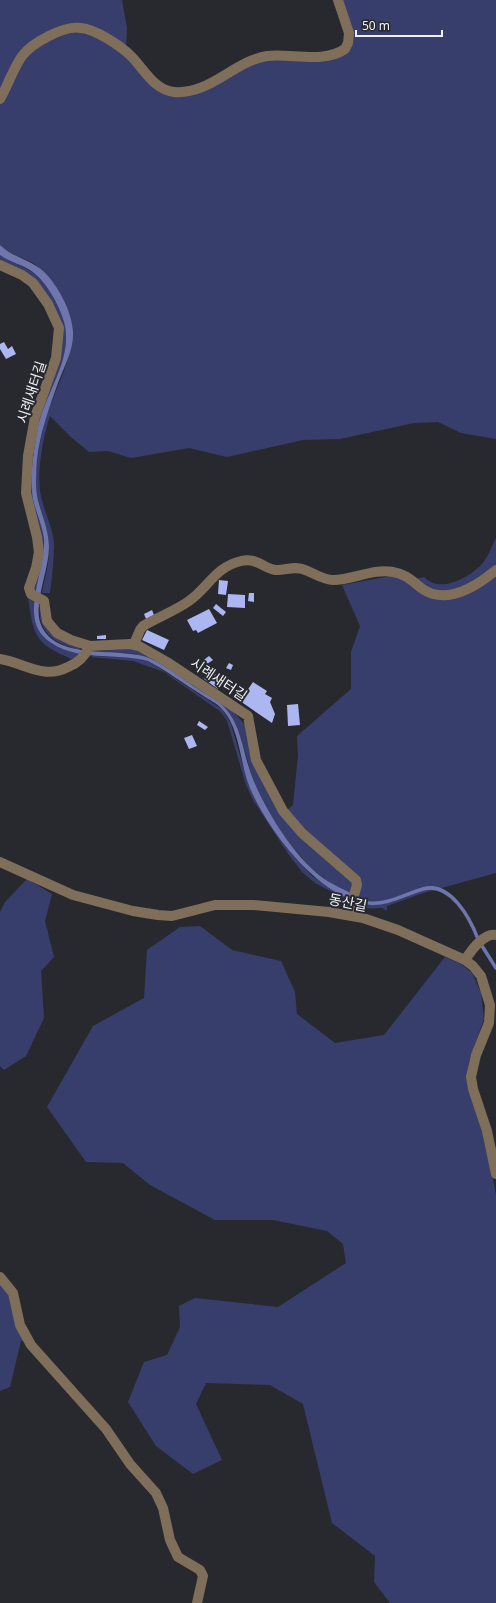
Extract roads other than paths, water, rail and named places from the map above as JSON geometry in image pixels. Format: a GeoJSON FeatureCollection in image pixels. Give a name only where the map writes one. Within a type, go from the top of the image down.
{"type":"FeatureCollection","features":[{"type":"Feature","properties":{"kind":"street"},"geometry":{"type":"LineString","coordinates":[[0,99],[16,66],[26,51],[49,36],[72,28],[85,28],[120,47],[130,55],[149,79],[176,92],[208,84],[258,58],[284,55],[316,56],[336,54],[347,47],[349,38],[338,0]]}},
{"type":"Feature","properties":{"kind":"street","name":"시례새터길"},"geometry":{"type":"LineString","coordinates":[[0,265],[22,275],[33,283],[48,304],[59,328],[56,358],[35,417],[26,471],[27,497],[38,544],[38,560],[29,588],[31,594],[45,602],[46,621],[52,630],[71,640],[87,651],[134,644],[154,654],[248,716],[256,760],[283,811],[302,833],[353,876],[357,882],[348,915]]}},
{"type":"Feature","properties":{"kind":"street"},"geometry":{"type":"LineString","coordinates":[[134,644],[143,626],[188,602],[196,596],[217,573],[242,560],[258,562],[275,570],[300,568],[334,580],[381,572],[394,572],[408,577],[427,591],[441,594],[460,592],[467,589],[482,582],[496,570]]}},
{"type":"Feature","properties":{"kind":"street"},"geometry":{"type":"LineString","coordinates":[[0,659],[49,673],[72,666],[87,651]]}},
{"type":"Feature","properties":{"kind":"street","name":"동산길"},"geometry":{"type":"LineString","coordinates":[[0,862],[73,896],[133,911],[172,916],[198,908],[235,904],[329,912],[378,922],[465,960],[482,976],[490,1005],[489,1023],[474,1061],[471,1077],[473,1089],[487,1131],[496,1174]]}},
{"type":"Feature","properties":{"kind":"street"},"geometry":{"type":"LineString","coordinates":[[465,960],[474,947],[487,936],[496,935]]}},
{"type":"Feature","properties":{"kind":"street"},"geometry":{"type":"LineString","coordinates":[[0,1277],[13,1293],[20,1324],[30,1345],[106,1429],[130,1464],[156,1493],[161,1503],[170,1540],[176,1553],[181,1561],[200,1570],[203,1576],[197,1603]]}},
{"type":"Feature","properties":{"kind":"waterway"},"geometry":{"type":"LineString","coordinates":[[369,903],[390,901],[423,889],[433,888],[442,890],[458,903],[470,921],[478,939]]}},
{"type":"Feature","properties":{"kind":"waterway"},"geometry":{"type":"LineString","coordinates":[[482,946],[496,968]]}}]}
